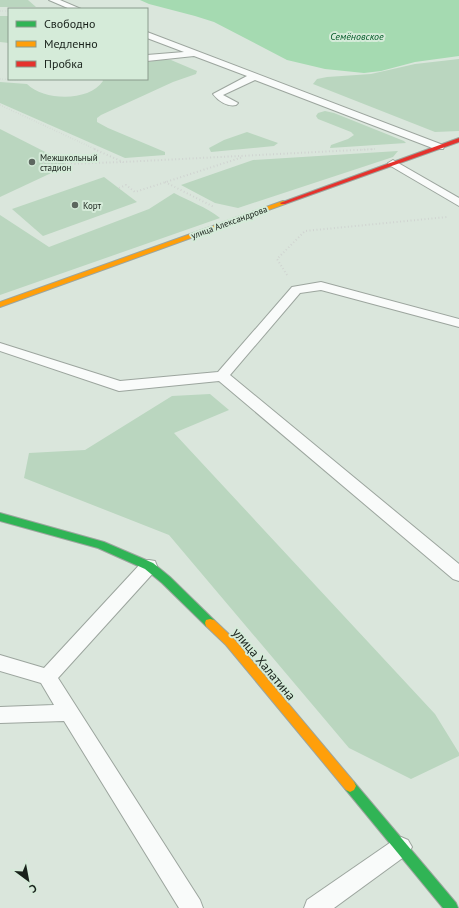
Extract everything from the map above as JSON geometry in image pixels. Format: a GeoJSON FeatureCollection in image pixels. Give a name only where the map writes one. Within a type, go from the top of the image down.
{"type":"FeatureCollection","features":[{"type":"Feature","properties":{"kind":"street","name":"улица Александрова"},"geometry":{"type":"LineString","coordinates":[[0,305],[459,140]]}},
{"type":"Feature","properties":{"kind":"street","name":"улица Халатина"},"geometry":{"type":"LineString","coordinates":[[0,517],[100,545],[149,566],[230,642],[451,908]]}},
{"type":"Feature","properties":{"kind":"lane"},"geometry":{"type":"LineString","coordinates":[[53,0],[74,8]]}},
{"type":"Feature","properties":{"kind":"lane"},"geometry":{"type":"LineString","coordinates":[[148,35],[439,147]]}},
{"type":"Feature","properties":{"kind":"lane"},"geometry":{"type":"LineString","coordinates":[[148,58],[196,53]]}},
{"type":"Feature","properties":{"kind":"lane"},"geometry":{"type":"LineString","coordinates":[[232,103],[220,97],[218,94],[255,76]]}},
{"type":"Feature","properties":{"kind":"lane"},"geometry":{"type":"LineString","coordinates":[[393,163],[459,203]]}},
{"type":"Feature","properties":{"kind":"lane"},"geometry":{"type":"LineString","coordinates":[[0,348],[119,386],[222,376],[296,290],[321,286],[459,323]]}},
{"type":"Feature","properties":{"kind":"lane"},"geometry":{"type":"LineString","coordinates":[[222,376],[459,574]]}},
{"type":"Feature","properties":{"kind":"lane"},"geometry":{"type":"LineString","coordinates":[[47,677],[149,566]]}},
{"type":"Feature","properties":{"kind":"lane"},"geometry":{"type":"LineString","coordinates":[[0,663],[47,677],[192,908]]}},
{"type":"Feature","properties":{"kind":"lane"},"geometry":{"type":"LineString","coordinates":[[0,715],[69,713]]}},
{"type":"Feature","properties":{"kind":"lane"},"geometry":{"type":"LineString","coordinates":[[315,908],[401,847]]}},
{"type":"Feature","properties":{"kind":"path"},"geometry":{"type":"LineString","coordinates":[[0,105],[123,162]]}},
{"type":"Feature","properties":{"kind":"path"},"geometry":{"type":"LineString","coordinates":[[43,163],[66,164],[123,162],[382,148]]}},
{"type":"Feature","properties":{"kind":"path"},"geometry":{"type":"LineString","coordinates":[[119,188],[126,186],[135,192],[247,155]]}},
{"type":"Feature","properties":{"kind":"path"},"geometry":{"type":"LineString","coordinates":[[165,182],[224,212],[235,220]]}},
{"type":"Feature","properties":{"kind":"path"},"geometry":{"type":"LineString","coordinates":[[296,290],[277,259],[305,231],[451,216]]}},
{"type":"Feature","properties":{"kind":"shaded area"},"geometry":{"type":"Polygon","coordinates":[[[0,0],[28,0],[36,7],[0,7],[0,0]]]}},
{"type":"Feature","properties":{"kind":"shaded area"},"geometry":{"type":"Polygon","coordinates":[[[0,16],[8,16],[8,43],[0,42],[0,16]]]}},
{"type":"Feature","properties":{"kind":"shaded area"},"geometry":{"type":"Polygon","coordinates":[[[459,59],[459,131],[435,132],[313,84],[317,79],[327,77],[371,74],[415,64],[459,59]]]}},
{"type":"Feature","properties":{"kind":"shaded area"},"geometry":{"type":"Polygon","coordinates":[[[171,60],[197,71],[196,74],[173,82],[101,115],[97,118],[97,122],[165,152],[165,155],[125,158],[0,103],[0,82],[27,84],[44,94],[55,96],[77,96],[88,93],[96,88],[102,80],[148,80],[148,62],[171,60]]]}},
{"type":"Feature","properties":{"kind":"shaded area"},"geometry":{"type":"Polygon","coordinates":[[[325,111],[334,113],[406,143],[330,148],[331,145],[348,139],[354,135],[351,132],[318,119],[316,116],[318,113],[325,111]]]}},
{"type":"Feature","properties":{"kind":"shaded area","name":"Межшкольный стадион"},"geometry":{"type":"Polygon","coordinates":[[[0,129],[63,161],[66,164],[62,168],[0,197],[0,129]]]}},
{"type":"Feature","properties":{"kind":"shaded area"},"geometry":{"type":"Polygon","coordinates":[[[247,132],[278,143],[274,146],[211,152],[209,148],[224,140],[247,132]]]}},
{"type":"Feature","properties":{"kind":"shaded area"},"geometry":{"type":"Polygon","coordinates":[[[398,151],[393,157],[238,208],[215,203],[181,185],[253,160],[398,151]]]}},
{"type":"Feature","properties":{"kind":"shaded area","name":"Корт"},"geometry":{"type":"Polygon","coordinates":[[[104,177],[137,202],[43,236],[12,209],[104,177]]]}},
{"type":"Feature","properties":{"kind":"shaded area"},"geometry":{"type":"Polygon","coordinates":[[[174,193],[203,207],[220,218],[0,295],[0,215],[49,247],[149,209],[174,193]]]}},
{"type":"Feature","properties":{"kind":"shaded area"},"geometry":{"type":"Polygon","coordinates":[[[210,394],[229,410],[174,433],[435,714],[459,753],[459,756],[411,779],[349,748],[169,535],[24,478],[29,453],[85,450],[172,396],[210,394]]]}},
{"type":"Feature","properties":{"kind":"water","name":"Семёновское"},"geometry":{"type":"Polygon","coordinates":[[[140,0],[459,0],[459,56],[415,62],[381,71],[364,73],[325,69],[287,60],[214,22],[149,4],[140,0]]]}},
{"type":"Feature","properties":{"kind":"traffic: fast"},"geometry":{"type":"LineString","coordinates":[[0,517],[101,545],[149,566],[166,580],[210,623]]}},
{"type":"Feature","properties":{"kind":"traffic: fast"},"geometry":{"type":"LineString","coordinates":[[350,786],[451,908]]}},
{"type":"Feature","properties":{"kind":"traffic: slow"},"geometry":{"type":"LineString","coordinates":[[0,305],[283,203]]}},
{"type":"Feature","properties":{"kind":"traffic: slow"},"geometry":{"type":"LineString","coordinates":[[210,623],[230,642],[350,786]]}},
{"type":"Feature","properties":{"kind":"traffic: jam"},"geometry":{"type":"LineString","coordinates":[[283,203],[459,140]]}},
{"type":"Feature","properties":{"kind":"place","name":"Межшкольный стадион"},"geometry":{"type":"Point","coordinates":[32,162]}},
{"type":"Feature","properties":{"kind":"place","name":"Корт"},"geometry":{"type":"Point","coordinates":[75,205]}}]}
